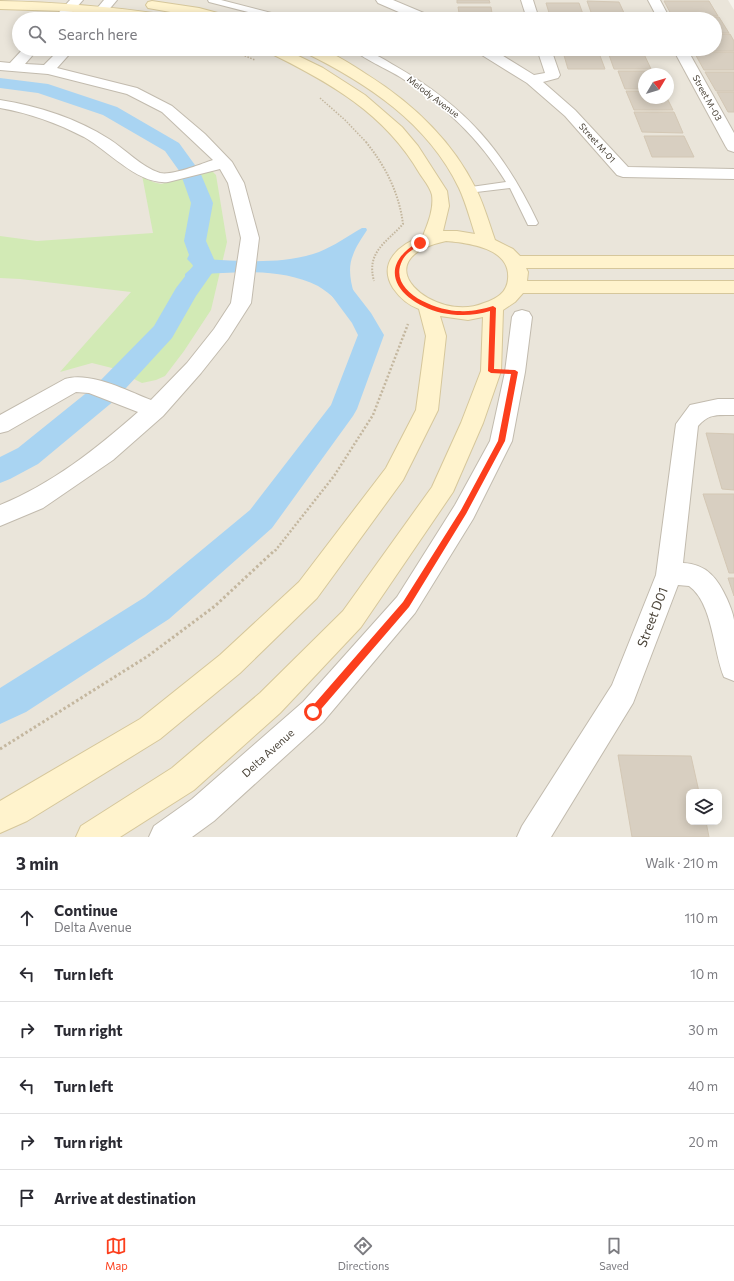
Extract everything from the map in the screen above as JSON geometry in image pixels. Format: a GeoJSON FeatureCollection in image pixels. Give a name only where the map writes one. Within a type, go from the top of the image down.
{"type":"FeatureCollection","features":[{"type":"Feature","properties":{"kind":"street"},"geometry":{"type":"LineString","coordinates":[[382,0],[410,12]]}},
{"type":"Feature","properties":{"kind":"street"},"geometry":{"type":"LineString","coordinates":[[527,0],[531,12]]}},
{"type":"Feature","properties":{"kind":"street"},"geometry":{"type":"LineString","coordinates":[[654,0],[660,12]]}},
{"type":"Feature","properties":{"kind":"street"},"geometry":{"type":"LineString","coordinates":[[0,5],[74,3],[199,12]]}},
{"type":"Feature","properties":{"kind":"street"},"geometry":{"type":"LineString","coordinates":[[66,12],[74,3]]}},
{"type":"Feature","properties":{"kind":"street"},"geometry":{"type":"LineString","coordinates":[[106,6],[135,12]]}},
{"type":"Feature","properties":{"kind":"street"},"geometry":{"type":"LineString","coordinates":[[7,66],[21,56]]}},
{"type":"Feature","properties":{"kind":"street"},"geometry":{"type":"LineString","coordinates":[[48,70],[61,56]]}},
{"type":"Feature","properties":{"kind":"street"},"geometry":{"type":"LineString","coordinates":[[287,56],[336,81],[368,104],[397,129],[419,156],[440,194],[440,215],[431,239]]}},
{"type":"Feature","properties":{"kind":"street"},"geometry":{"type":"LineString","coordinates":[[323,56],[357,73],[422,123],[446,152],[468,190],[488,242]]}},
{"type":"Feature","properties":{"kind":"street","name":"Street M-01"},"geometry":{"type":"LineString","coordinates":[[493,56],[532,80],[570,113],[623,172],[734,174]]}},
{"type":"Feature","properties":{"kind":"street"},"geometry":{"type":"LineString","coordinates":[[532,80],[553,75],[546,56]]}},
{"type":"Feature","properties":{"kind":"street","name":"Street M-03"},"geometry":{"type":"LineString","coordinates":[[684,56],[734,147]]}},
{"type":"Feature","properties":{"kind":"street"},"geometry":{"type":"LineString","coordinates":[[0,516],[35,501],[105,454],[155,410],[194,368],[241,303],[250,238],[236,183],[224,162],[200,137],[167,109],[132,91],[48,70],[7,66]]}},
{"type":"Feature","properties":{"kind":"street"},"geometry":{"type":"LineString","coordinates":[[0,104],[39,114],[69,124],[101,140],[143,170],[161,178],[206,168],[224,162]]}},
{"type":"Feature","properties":{"kind":"street"},"geometry":{"type":"LineString","coordinates":[[0,817],[16,810],[150,729],[230,664],[308,590],[395,474],[427,410],[436,336],[418,312],[410,296],[400,285],[397,273],[399,261],[407,251],[420,243],[431,239],[446,236],[457,236],[488,242],[499,248],[515,262],[519,275],[517,287],[508,299],[493,308],[482,311],[460,313],[442,311],[418,312]]}},
{"type":"Feature","properties":{"kind":"street"},"geometry":{"type":"LineString","coordinates":[[515,262],[734,262]]}},
{"type":"Feature","properties":{"kind":"street"},"geometry":{"type":"LineString","coordinates":[[517,287],[734,288]]}},
{"type":"Feature","properties":{"kind":"street"},"geometry":{"type":"LineString","coordinates":[[92,837],[182,779],[270,703],[352,619],[441,492],[472,423],[503,372],[493,308]]}},
{"type":"Feature","properties":{"kind":"street","name":"Delta Avenue"},"geometry":{"type":"LineString","coordinates":[[165,837],[203,810],[313,712],[406,605],[464,512],[501,441],[503,372],[522,317]]}},
{"type":"Feature","properties":{"kind":"street"},"geometry":{"type":"LineString","coordinates":[[0,425],[73,384],[91,386],[155,410]]}},
{"type":"Feature","properties":{"kind":"street","name":"Street D01"},"geometry":{"type":"LineString","coordinates":[[533,837],[623,693],[668,575],[687,424],[698,411],[718,407],[734,407]]}},
{"type":"Feature","properties":{"kind":"street"},"geometry":{"type":"LineString","coordinates":[[668,575],[686,574],[700,579],[709,589],[715,601],[734,668]]}},
{"type":"Feature","properties":{"kind":"lane"},"geometry":{"type":"LineString","coordinates":[[212,0],[257,12]]}},
{"type":"Feature","properties":{"kind":"lane","name":"Melody Avenue"},"geometry":{"type":"LineString","coordinates":[[371,56],[388,64],[425,89],[460,117],[488,148],[513,184],[532,223]]}},
{"type":"Feature","properties":{"kind":"lane"},"geometry":{"type":"LineString","coordinates":[[468,190],[513,184]]}},
{"type":"Feature","properties":{"kind":"path"},"geometry":{"type":"LineString","coordinates":[[246,56],[258,61]]}},
{"type":"Feature","properties":{"kind":"path"},"geometry":{"type":"LineString","coordinates":[[316,94],[348,121],[368,144],[382,165],[400,203],[403,224],[385,240],[375,252],[372,266],[375,283]]}},
{"type":"Feature","properties":{"kind":"path"},"geometry":{"type":"LineString","coordinates":[[0,749],[148,656],[215,606],[273,553],[334,476],[373,415],[408,324],[418,312]]}},
{"type":"Feature","properties":{"kind":"shaded area"},"geometry":{"type":"Polygon","coordinates":[[[0,0],[728,0],[734,10],[734,837],[0,837],[0,0]]]}},
{"type":"Feature","properties":{"kind":"green space"},"geometry":{"type":"Polygon","coordinates":[[[207,172],[213,172],[216,175],[227,242],[211,310],[184,351],[165,376],[156,380],[142,383],[112,368],[92,363],[60,372],[131,292],[0,278],[0,236],[37,241],[153,233],[142,175],[153,182],[161,184],[207,172]]]}},
{"type":"Feature","properties":{"kind":"water"},"geometry":{"type":"Polygon","coordinates":[[[362,228],[366,228],[367,230],[354,252],[351,262],[350,277],[362,319],[356,317],[318,286],[290,276],[260,272],[245,272],[200,274],[193,277],[185,276],[185,274],[194,266],[187,259],[189,255],[197,255],[203,259],[232,261],[291,259],[319,252],[336,244],[362,228]]]}},
{"type":"Feature","properties":{"kind":"building"},"geometry":{"type":"Polygon","coordinates":[[[457,0],[489,0],[490,3],[457,3],[457,0]]]}},
{"type":"Feature","properties":{"kind":"building"},"geometry":{"type":"Polygon","coordinates":[[[587,1],[619,2],[624,12],[591,12],[587,1]]]}},
{"type":"Feature","properties":{"kind":"building"},"geometry":{"type":"Polygon","coordinates":[[[664,1],[709,1],[716,12],[670,12],[664,1]]]}},
{"type":"Feature","properties":{"kind":"building"},"geometry":{"type":"Polygon","coordinates":[[[546,3],[579,3],[582,12],[549,12],[546,3]]]}},
{"type":"Feature","properties":{"kind":"building"},"geometry":{"type":"Polygon","coordinates":[[[458,7],[491,7],[492,12],[459,12],[458,7]]]}},
{"type":"Feature","properties":{"kind":"building"},"geometry":{"type":"Polygon","coordinates":[[[722,22],[729,33],[722,33],[722,22]]]}},
{"type":"Feature","properties":{"kind":"building"},"geometry":{"type":"Polygon","coordinates":[[[722,34],[730,34],[734,41],[734,51],[722,51],[722,34]]]}},
{"type":"Feature","properties":{"kind":"building"},"geometry":{"type":"Polygon","coordinates":[[[722,52],[734,52],[734,70],[704,70],[696,56],[722,56],[722,52]]]}},
{"type":"Feature","properties":{"kind":"building"},"geometry":{"type":"Polygon","coordinates":[[[564,56],[600,56],[605,69],[568,69],[564,56]]]}},
{"type":"Feature","properties":{"kind":"building"},"geometry":{"type":"Polygon","coordinates":[[[609,56],[645,56],[651,68],[614,69],[609,56]]]}},
{"type":"Feature","properties":{"kind":"building"},"geometry":{"type":"Polygon","coordinates":[[[618,71],[638,71],[638,89],[625,89],[618,71]]]}},
{"type":"Feature","properties":{"kind":"building"},"geometry":{"type":"Polygon","coordinates":[[[705,72],[734,72],[734,91],[716,91],[705,72]]]}},
{"type":"Feature","properties":{"kind":"building"},"geometry":{"type":"Polygon","coordinates":[[[626,91],[638,91],[638,104],[670,104],[673,110],[634,110],[626,91]]]}},
{"type":"Feature","properties":{"kind":"building"},"geometry":{"type":"Polygon","coordinates":[[[717,92],[734,92],[734,112],[728,112],[717,92]]]}},
{"type":"Feature","properties":{"kind":"building"},"geometry":{"type":"Polygon","coordinates":[[[634,112],[674,112],[683,133],[642,132],[634,112]]]}},
{"type":"Feature","properties":{"kind":"building"},"geometry":{"type":"Polygon","coordinates":[[[644,136],[684,136],[694,157],[652,157],[644,136]]]}},
{"type":"Feature","properties":{"kind":"building"},"geometry":{"type":"Polygon","coordinates":[[[706,433],[734,434],[734,490],[722,489],[706,433]]]}},
{"type":"Feature","properties":{"kind":"building"},"geometry":{"type":"Polygon","coordinates":[[[703,494],[734,494],[734,573],[729,573],[703,494]]]}},
{"type":"Feature","properties":{"kind":"building"},"geometry":{"type":"Polygon","coordinates":[[[728,578],[734,578],[734,596],[728,578]]]}},
{"type":"Feature","properties":{"kind":"building"},"geometry":{"type":"Polygon","coordinates":[[[618,755],[691,756],[698,789],[686,789],[686,825],[707,825],[709,837],[632,837],[618,755]]]}},
{"type":"Feature","properties":{"kind":"waterway"},"geometry":{"type":"LineString","coordinates":[[0,83],[41,88],[110,111],[172,147],[190,172],[202,203],[195,241],[205,266],[185,294],[163,332],[105,393],[28,456],[0,471]]}},
{"type":"Feature","properties":{"kind":"waterway"},"geometry":{"type":"LineString","coordinates":[[0,706],[13,700],[157,608],[261,519],[343,409],[371,335],[362,319],[338,288]]}},
{"type":"Feature","properties":{"kind":"route"},"geometry":{"type":"LineString","coordinates":[[313,712],[406,605],[464,512],[501,441],[515,372],[491,371],[493,308],[482,311],[460,313],[442,311],[424,305],[410,296],[400,285],[397,273],[399,261],[407,251],[420,243]]}}]}
